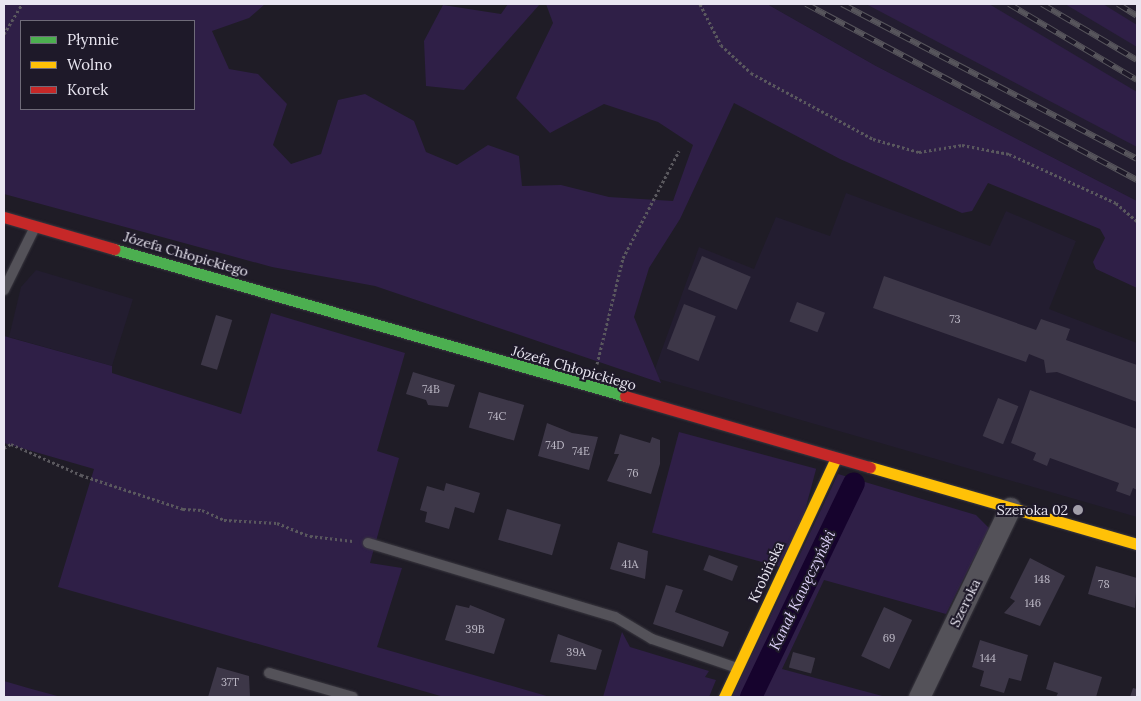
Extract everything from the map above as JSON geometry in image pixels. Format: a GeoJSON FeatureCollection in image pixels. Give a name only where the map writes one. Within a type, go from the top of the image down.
{"type":"FeatureCollection","features":[{"type":"Feature","properties":{"kind":"street","name":"Józefa Chłopickiego"},"geometry":{"type":"LineString","coordinates":[[4,217],[835,460],[1137,544]]}},
{"type":"Feature","properties":{"kind":"street","name":"Krobińska"},"geometry":{"type":"LineString","coordinates":[[724,697],[835,460]]}},
{"type":"Feature","properties":{"kind":"street","name":"Szeroka"},"geometry":{"type":"LineString","coordinates":[[919,697],[1010,508]]}},
{"type":"Feature","properties":{"kind":"lane"},"geometry":{"type":"LineString","coordinates":[[4,290],[36,226]]}},
{"type":"Feature","properties":{"kind":"lane"},"geometry":{"type":"LineString","coordinates":[[368,543],[615,618],[652,639],[738,668]]}},
{"type":"Feature","properties":{"kind":"lane"},"geometry":{"type":"LineString","coordinates":[[269,673],[353,697]]}},
{"type":"Feature","properties":{"kind":"path"},"geometry":{"type":"LineString","coordinates":[[4,34],[22,4]]}},
{"type":"Feature","properties":{"kind":"path"},"geometry":{"type":"LineString","coordinates":[[700,4],[721,45],[751,73],[873,139],[919,152],[962,145],[1009,154],[1116,203],[1137,221]]}},
{"type":"Feature","properties":{"kind":"path"},"geometry":{"type":"LineString","coordinates":[[591,388],[623,258],[679,151]]}},
{"type":"Feature","properties":{"kind":"path"},"geometry":{"type":"LineString","coordinates":[[4,448],[12,444],[82,475],[183,510],[202,510],[224,520],[277,523],[310,536],[368,543]]}},
{"type":"Feature","properties":{"kind":"shaded area"},"geometry":{"type":"Polygon","coordinates":[[[4,4],[265,4],[249,18],[212,31],[229,69],[258,74],[287,104],[273,145],[291,164],[321,154],[338,100],[365,94],[414,121],[426,152],[457,165],[488,145],[519,156],[522,186],[561,185],[609,197],[673,201],[693,145],[658,122],[604,104],[550,133],[516,98],[553,23],[546,4],[767,4],[876,66],[1137,201],[1137,288],[1096,269],[1093,262],[1105,238],[1100,229],[988,183],[972,211],[962,213],[840,159],[734,103],[680,219],[649,268],[634,317],[661,383],[375,286],[272,267],[4,194],[4,4]]]}},
{"type":"Feature","properties":{"kind":"shaded area"},"geometry":{"type":"Polygon","coordinates":[[[508,4],[540,4],[464,90],[426,86],[424,41],[443,5],[501,14],[508,4]]]}},
{"type":"Feature","properties":{"kind":"shaded area"},"geometry":{"type":"Polygon","coordinates":[[[767,4],[1137,4],[1137,201],[876,66],[767,4]]]}},
{"type":"Feature","properties":{"kind":"shaded area"},"geometry":{"type":"Polygon","coordinates":[[[866,4],[989,4],[1137,92],[1137,147],[866,4]]]}},
{"type":"Feature","properties":{"kind":"shaded area"},"geometry":{"type":"Polygon","coordinates":[[[1065,4],[1103,4],[1137,25],[1137,47],[1065,4]]]}},
{"type":"Feature","properties":{"kind":"shaded area"},"geometry":{"type":"Polygon","coordinates":[[[846,193],[990,246],[1006,211],[1076,241],[1049,309],[1137,343],[1137,517],[652,377],[699,247],[754,269],[776,217],[830,236],[846,193]]]}},
{"type":"Feature","properties":{"kind":"shaded area"},"geometry":{"type":"Polygon","coordinates":[[[36,270],[133,299],[112,366],[9,337],[21,287],[36,270]]]}},
{"type":"Feature","properties":{"kind":"shaded area"},"geometry":{"type":"Polygon","coordinates":[[[271,313],[405,353],[377,451],[399,458],[370,563],[402,568],[377,647],[550,697],[444,697],[58,587],[94,469],[4,443],[4,336],[112,366],[112,373],[241,414],[271,313]]]}},
{"type":"Feature","properties":{"kind":"shaded area"},"geometry":{"type":"Polygon","coordinates":[[[679,432],[816,469],[789,569],[652,532],[679,432]]]}},
{"type":"Feature","properties":{"kind":"shaded area"},"geometry":{"type":"Polygon","coordinates":[[[838,474],[976,515],[989,528],[946,614],[824,580],[782,669],[886,697],[732,697],[838,474]]]}},
{"type":"Feature","properties":{"kind":"shaded area"},"geometry":{"type":"Polygon","coordinates":[[[622,632],[630,647],[709,671],[705,677],[716,680],[709,697],[603,697],[622,632]]]}},
{"type":"Feature","properties":{"kind":"shaded area"},"geometry":{"type":"Polygon","coordinates":[[[4,681],[28,688],[61,697],[4,697],[4,681]]]}},
{"type":"Feature","properties":{"kind":"building"},"geometry":{"type":"Polygon","coordinates":[[[702,256],[751,277],[737,310],[688,289],[702,256]]]}},
{"type":"Feature","properties":{"kind":"building"},"geometry":{"type":"Polygon","coordinates":[[[884,276],[1036,330],[1041,319],[1070,329],[1066,340],[1137,365],[1137,402],[1057,372],[1046,373],[1044,360],[1029,354],[1026,362],[873,308],[884,276]]]}},
{"type":"Feature","properties":{"kind":"building"},"geometry":{"type":"Polygon","coordinates":[[[797,302],[825,313],[817,332],[789,322],[797,302]]]}},
{"type":"Feature","properties":{"kind":"building"},"geometry":{"type":"Polygon","coordinates":[[[684,304],[716,316],[699,361],[667,349],[684,304]]]}},
{"type":"Feature","properties":{"kind":"building"},"geometry":{"type":"Polygon","coordinates":[[[216,315],[232,320],[217,370],[201,365],[216,315]]]}},
{"type":"Feature","properties":{"kind":"building"},"geometry":{"type":"Polygon","coordinates":[[[413,372],[455,385],[448,407],[428,405],[426,400],[406,394],[413,372]]]}},
{"type":"Feature","properties":{"kind":"building"},"geometry":{"type":"Polygon","coordinates":[[[1030,390],[1137,429],[1137,490],[1133,488],[1130,496],[1116,491],[1119,483],[1050,458],[1047,466],[1033,460],[1036,453],[1011,443],[1030,390]]]}},
{"type":"Feature","properties":{"kind":"building"},"geometry":{"type":"Polygon","coordinates":[[[479,392],[524,405],[514,441],[469,428],[479,392]]]}},
{"type":"Feature","properties":{"kind":"building"},"geometry":{"type":"Polygon","coordinates":[[[998,398],[1018,406],[1003,444],[983,436],[998,398]]]}},
{"type":"Feature","properties":{"kind":"building"},"geometry":{"type":"Polygon","coordinates":[[[547,423],[572,433],[598,437],[589,470],[538,456],[547,423]]]}},
{"type":"Feature","properties":{"kind":"building"},"geometry":{"type":"Polygon","coordinates":[[[620,434],[650,443],[652,437],[660,440],[660,464],[651,494],[607,481],[619,454],[614,454],[620,434]]]}},
{"type":"Feature","properties":{"kind":"building"},"geometry":{"type":"Polygon","coordinates":[[[446,483],[480,493],[474,513],[455,507],[449,529],[425,522],[427,512],[420,510],[427,486],[444,491],[446,483]]]}},
{"type":"Feature","properties":{"kind":"building"},"geometry":{"type":"Polygon","coordinates":[[[507,509],[561,524],[552,555],[498,540],[507,509]]]}},
{"type":"Feature","properties":{"kind":"building"},"geometry":{"type":"Polygon","coordinates":[[[618,542],[648,551],[645,579],[610,569],[618,542]]]}},
{"type":"Feature","properties":{"kind":"building"},"geometry":{"type":"Polygon","coordinates":[[[709,555],[738,566],[732,581],[703,570],[709,555]]]}},
{"type":"Feature","properties":{"kind":"building"},"geometry":{"type":"Polygon","coordinates":[[[1030,558],[1065,576],[1040,626],[1004,613],[1015,601],[1010,598],[1030,558]]]}},
{"type":"Feature","properties":{"kind":"building"},"geometry":{"type":"Polygon","coordinates":[[[1096,566],[1137,578],[1135,608],[1088,594],[1096,566]]]}},
{"type":"Feature","properties":{"kind":"building"},"geometry":{"type":"Polygon","coordinates":[[[666,585],[683,590],[675,612],[729,632],[723,647],[653,624],[666,585]]]}},
{"type":"Feature","properties":{"kind":"building"},"geometry":{"type":"Polygon","coordinates":[[[456,605],[469,608],[470,605],[505,619],[494,654],[445,640],[456,605]]]}},
{"type":"Feature","properties":{"kind":"building"},"geometry":{"type":"Polygon","coordinates":[[[884,607],[912,620],[889,669],[861,656],[884,607]]]}},
{"type":"Feature","properties":{"kind":"building"},"geometry":{"type":"Polygon","coordinates":[[[558,634],[602,650],[596,670],[550,662],[558,634]]]}},
{"type":"Feature","properties":{"kind":"building"},"geometry":{"type":"Polygon","coordinates":[[[980,640],[1028,655],[1021,681],[1009,678],[1004,693],[980,686],[984,671],[972,667],[980,640]]]}},
{"type":"Feature","properties":{"kind":"building"},"geometry":{"type":"Polygon","coordinates":[[[793,652],[815,658],[811,673],[789,667],[793,652]]]}},
{"type":"Feature","properties":{"kind":"building"},"geometry":{"type":"Polygon","coordinates":[[[1054,662],[1102,677],[1096,697],[1056,697],[1058,693],[1046,689],[1054,662]]]}},
{"type":"Feature","properties":{"kind":"building"},"geometry":{"type":"Polygon","coordinates":[[[217,667],[249,676],[250,697],[208,697],[217,667]]]}},
{"type":"Feature","properties":{"kind":"building"},"geometry":{"type":"Polygon","coordinates":[[[1133,688],[1137,689],[1137,697],[1130,697],[1133,688]]]}},
{"type":"Feature","properties":{"kind":"waterway","name":"Kanał Kawęczyński"},"geometry":{"type":"LineString","coordinates":[[751,697],[854,483]]}},
{"type":"Feature","properties":{"kind":"railway"},"geometry":{"type":"LineString","coordinates":[[806,4],[1137,180]]}},
{"type":"Feature","properties":{"kind":"railway"},"geometry":{"type":"LineString","coordinates":[[842,4],[1137,159]]}},
{"type":"Feature","properties":{"kind":"railway"},"geometry":{"type":"LineString","coordinates":[[1009,4],[1137,80]]}},
{"type":"Feature","properties":{"kind":"railway"},"geometry":{"type":"LineString","coordinates":[[1042,4],[1137,60]]}},
{"type":"Feature","properties":{"kind":"railway"},"geometry":{"type":"LineString","coordinates":[[1118,4],[1137,16]]}},
{"type":"Feature","properties":{"kind":"traffic: fast"},"geometry":{"type":"LineString","coordinates":[[114,249],[625,396]]}},
{"type":"Feature","properties":{"kind":"traffic: slow"},"geometry":{"type":"LineString","coordinates":[[724,697],[835,460]]}},
{"type":"Feature","properties":{"kind":"traffic: slow"},"geometry":{"type":"LineString","coordinates":[[870,467],[1137,544]]}},
{"type":"Feature","properties":{"kind":"traffic: jam"},"geometry":{"type":"LineString","coordinates":[[4,217],[114,249]]}},
{"type":"Feature","properties":{"kind":"traffic: jam"},"geometry":{"type":"LineString","coordinates":[[625,396],[870,467]]}},
{"type":"Feature","properties":{"kind":"place","name":"Szeroka 02"},"geometry":{"type":"Point","coordinates":[1078,510]}}]}
